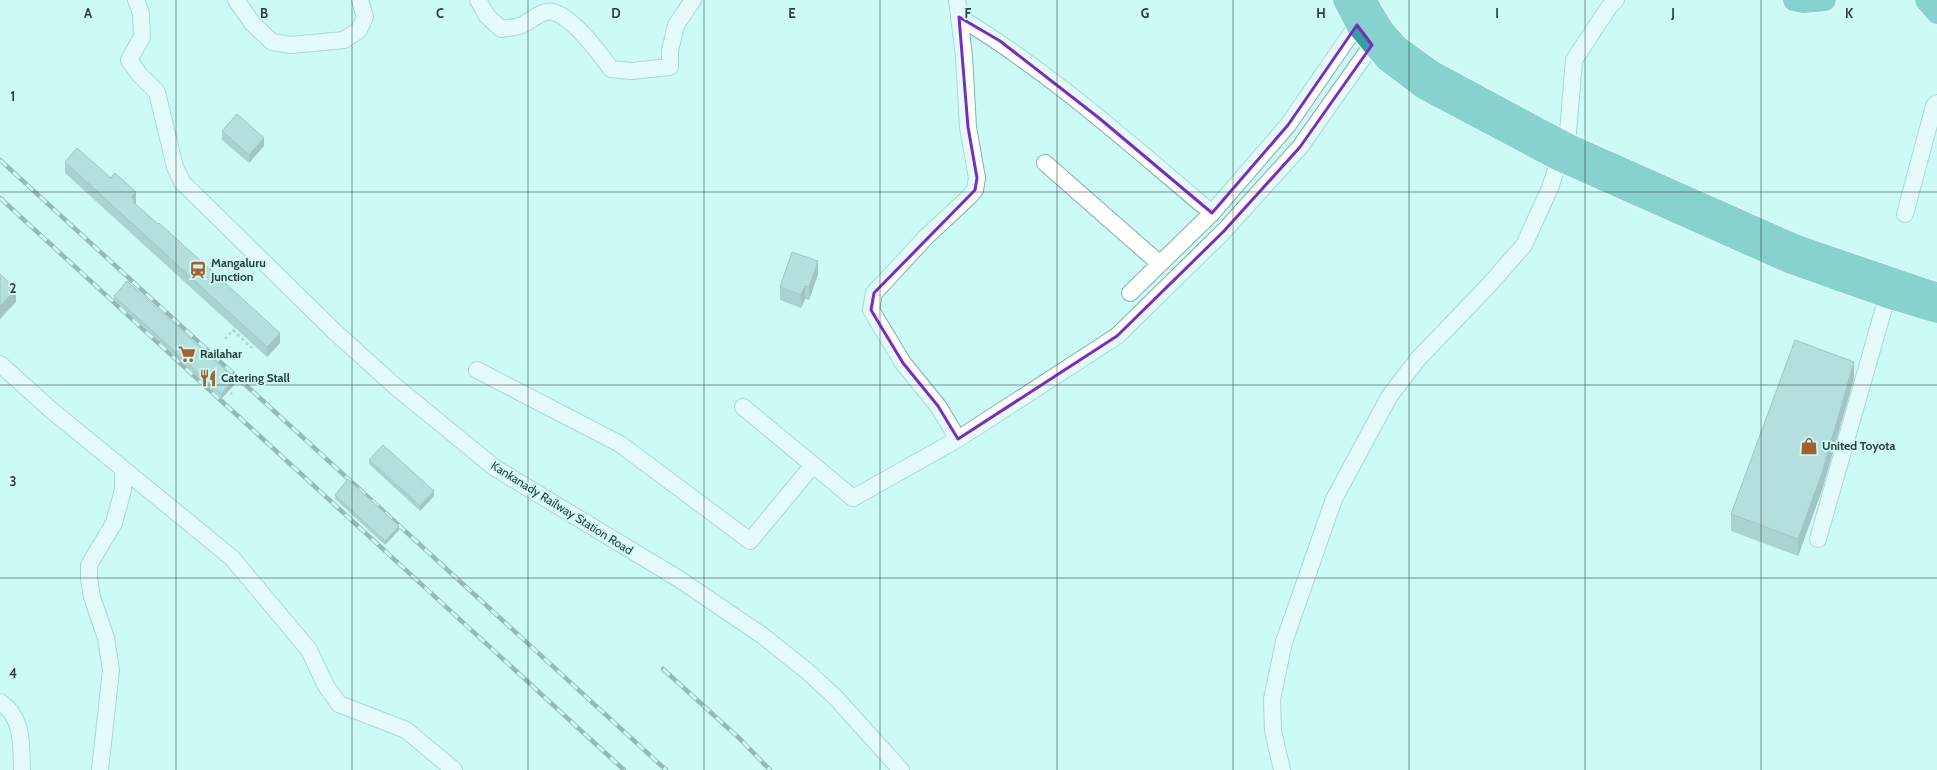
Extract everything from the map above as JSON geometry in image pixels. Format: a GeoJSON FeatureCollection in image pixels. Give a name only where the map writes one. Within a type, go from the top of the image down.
{"type":"FeatureCollection","features":[{"type":"Feature","properties":{"kind":"highway"},"geometry":{"type":"LineString","coordinates":[[1344,0],[1356,25],[1372,45],[1386,60],[1423,88],[1563,152],[1791,263],[1887,297],[1937,312]]}},
{"type":"Feature","properties":{"kind":"highway"},"geometry":{"type":"LineString","coordinates":[[1365,0],[1383,30],[1398,47],[1433,72],[1563,152],[1797,246],[1937,294]]}},
{"type":"Feature","properties":{"kind":"highway"},"geometry":{"type":"LineString","coordinates":[[1794,0],[1803,2],[1825,0]]}},
{"type":"Feature","properties":{"kind":"highway"},"geometry":{"type":"LineString","coordinates":[[1926,0],[1937,13]]}},
{"type":"Feature","properties":{"kind":"street","name":"Kankanady Railway Station Road"},"geometry":{"type":"LineString","coordinates":[[136,0],[141,13],[142,37],[129,60],[139,74],[157,92],[175,167],[182,182],[335,332],[396,387],[495,468],[679,579],[763,636],[807,671],[836,698],[901,770]]}},
{"type":"Feature","properties":{"kind":"street"},"geometry":{"type":"LineString","coordinates":[[236,0],[253,24],[272,42],[291,45],[344,40],[359,30],[365,17],[360,0]]}},
{"type":"Feature","properties":{"kind":"street"},"geometry":{"type":"LineString","coordinates":[[478,0],[487,16],[501,29],[521,26],[547,11],[556,13],[571,22],[611,68],[631,71],[670,67],[670,52],[676,25],[693,0]]}},
{"type":"Feature","properties":{"kind":"street"},"geometry":{"type":"LineString","coordinates":[[957,0],[964,56],[968,127],[977,178],[975,190],[926,237],[874,294],[871,310],[903,363],[938,406],[958,439]]}},
{"type":"Feature","properties":{"kind":"street"},"geometry":{"type":"LineString","coordinates":[[1282,770],[1273,730],[1272,699],[1284,642],[1334,499],[1389,397],[1417,360],[1489,285],[1524,245],[1550,188],[1563,152],[1574,60],[1609,7],[1616,0]]}},
{"type":"Feature","properties":{"kind":"street"},"geometry":{"type":"LineString","coordinates":[[959,17],[1000,41],[1099,118],[1212,213]]}},
{"type":"Feature","properties":{"kind":"street"},"geometry":{"type":"LineString","coordinates":[[1130,293],[1212,213],[1288,125],[1356,25]]}},
{"type":"Feature","properties":{"kind":"street"},"geometry":{"type":"LineString","coordinates":[[743,407],[853,498],[958,439],[1117,336],[1224,231],[1300,147],[1372,45]]}},
{"type":"Feature","properties":{"kind":"street"},"geometry":{"type":"LineString","coordinates":[[1905,214],[1934,106],[1937,103]]}},
{"type":"Feature","properties":{"kind":"street"},"geometry":{"type":"LineString","coordinates":[[1045,164],[1160,264]]}},
{"type":"Feature","properties":{"kind":"street"},"geometry":{"type":"LineString","coordinates":[[1818,539],[1887,297]]}},
{"type":"Feature","properties":{"kind":"street"},"geometry":{"type":"LineString","coordinates":[[0,364],[50,409],[232,558],[309,650],[326,686],[339,704],[406,730],[454,770]]}},
{"type":"Feature","properties":{"kind":"street"},"geometry":{"type":"LineString","coordinates":[[478,370],[620,444],[750,541],[813,465]]}},
{"type":"Feature","properties":{"kind":"street"},"geometry":{"type":"LineString","coordinates":[[100,770],[111,670],[106,638],[92,597],[89,579],[89,565],[114,523],[123,490],[123,469]]}},
{"type":"Feature","properties":{"kind":"street"},"geometry":{"type":"LineString","coordinates":[[0,702],[8,708],[21,732],[22,770]]}},
{"type":"Feature","properties":{"kind":"path"},"geometry":{"type":"LineString","coordinates":[[224,339],[233,330],[252,348]]}},
{"type":"Feature","properties":{"kind":"path"},"geometry":{"type":"LineString","coordinates":[[223,392],[228,385]]}},
{"type":"Feature","properties":{"kind":"path"},"geometry":{"type":"LineString","coordinates":[[226,388],[232,394]]}},
{"type":"Feature","properties":{"kind":"highlighted area"},"geometry":{"type":"Polygon","coordinates":[[[959,17],[1000,41],[1099,118],[1212,213],[1288,125],[1357,25],[1372,45],[1300,147],[1224,231],[1117,336],[958,439],[938,406],[903,363],[871,310],[874,293],[975,190],[977,178],[968,127],[959,17]]]}},
{"type":"Feature","properties":{"kind":"building"},"geometry":{"type":"Polygon","coordinates":[[[237,114],[264,138],[249,155],[222,131],[237,114]]]}},
{"type":"Feature","properties":{"kind":"building"},"geometry":{"type":"Polygon","coordinates":[[[77,148],[111,178],[115,173],[136,192],[131,197],[135,201],[133,202],[158,224],[159,223],[280,333],[267,347],[65,162],[77,148]]]}},
{"type":"Feature","properties":{"kind":"building"},"geometry":{"type":"Polygon","coordinates":[[[792,252],[818,261],[809,287],[805,286],[801,295],[780,287],[792,252]]]}},
{"type":"Feature","properties":{"kind":"building"},"geometry":{"type":"Polygon","coordinates":[[[0,274],[16,289],[0,306],[0,274]]]}},
{"type":"Feature","properties":{"kind":"building"},"geometry":{"type":"Polygon","coordinates":[[[127,281],[235,379],[221,394],[114,296],[127,281]]]}},
{"type":"Feature","properties":{"kind":"building"},"geometry":{"type":"Polygon","coordinates":[[[1795,340],[1854,362],[1822,473],[1798,539],[1731,514],[1795,340]]]}},
{"type":"Feature","properties":{"kind":"building"},"geometry":{"type":"Polygon","coordinates":[[[383,445],[434,491],[420,506],[369,460],[383,445]]]}},
{"type":"Feature","properties":{"kind":"building"},"geometry":{"type":"Polygon","coordinates":[[[348,479],[399,526],[385,541],[335,495],[348,479]]]}},
{"type":"Feature","properties":{"kind":"railway"},"geometry":{"type":"LineString","coordinates":[[0,160],[666,770]]}},
{"type":"Feature","properties":{"kind":"railway"},"geometry":{"type":"LineString","coordinates":[[0,198],[624,770]]}},
{"type":"Feature","properties":{"kind":"railway"},"geometry":{"type":"LineString","coordinates":[[663,669],[740,739],[770,770]]}},
{"type":"Feature","properties":{"kind":"place","name":"Mangaluru Junction"},"geometry":{"type":"Point","coordinates":[198,270]}},
{"type":"Feature","properties":{"kind":"place","name":"Railahar"},"geometry":{"type":"Point","coordinates":[187,354]}},
{"type":"Feature","properties":{"kind":"place","name":"Catering Stall"},"geometry":{"type":"Point","coordinates":[208,378]}},
{"type":"Feature","properties":{"kind":"place","name":"United Toyota"},"geometry":{"type":"Point","coordinates":[1809,446]}}]}
